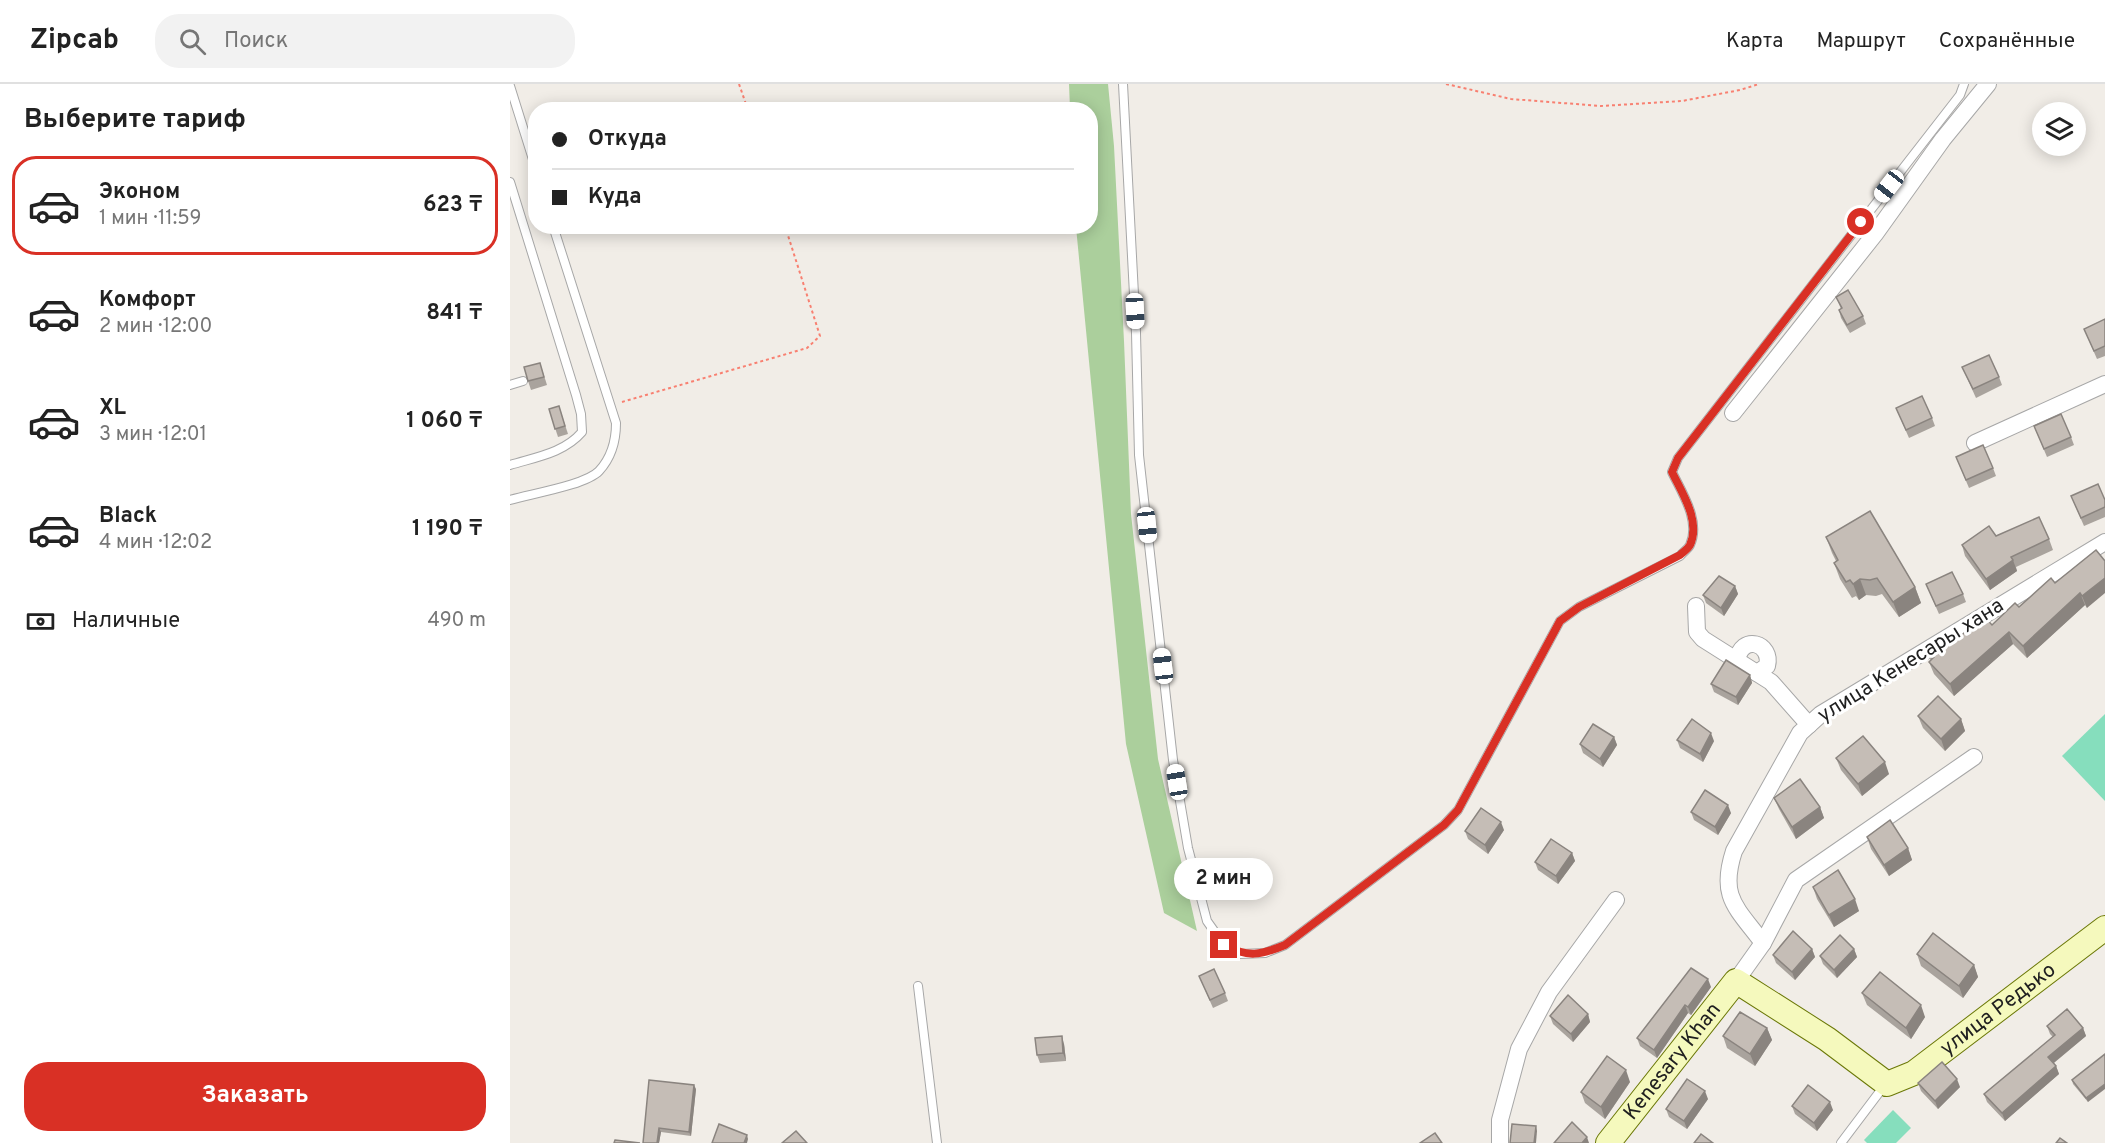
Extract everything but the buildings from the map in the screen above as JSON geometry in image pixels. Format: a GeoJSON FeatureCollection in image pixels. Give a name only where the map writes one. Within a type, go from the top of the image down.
{"type":"FeatureCollection","features":[{"type":"Feature","properties":{"kind":"street"},"geometry":{"type":"LineString","coordinates":[[1733,413],[1875,234],[1943,139],[1988,84]]}},
{"type":"Feature","properties":{"kind":"street"},"geometry":{"type":"LineString","coordinates":[[1975,443],[2105,384]]}},
{"type":"Feature","properties":{"kind":"street","name":"улица Кенесары хана"},"geometry":{"type":"LineString","coordinates":[[1763,943],[1731,900],[1727,887],[1727,871],[1734,850],[1800,734],[1821,714],[2105,542]]}},
{"type":"Feature","properties":{"kind":"street"},"geometry":{"type":"LineString","coordinates":[[1696,606],[1697,632],[1703,639],[1771,682],[1809,725]]}},
{"type":"Feature","properties":{"kind":"street"},"geometry":{"type":"LineString","coordinates":[[1737,661],[1740,649],[1744,645],[1760,647],[1766,651],[1769,659],[1767,666],[1757,673]]}},
{"type":"Feature","properties":{"kind":"street"},"geometry":{"type":"LineString","coordinates":[[1887,1084],[1827,1039],[1736,981],[1763,943],[1796,880],[1974,757]]}},
{"type":"Feature","properties":{"kind":"street"},"geometry":{"type":"LineString","coordinates":[[1500,1143],[1500,1120],[1519,1049],[1549,992],[1616,900]]}},
{"type":"Feature","properties":{"kind":"street","name":"улица Редько"},"geometry":{"type":"LineString","coordinates":[[1887,1084],[1914,1073],[2105,928]]}},
{"type":"Feature","properties":{"kind":"street","name":"Kenesary Khan"},"geometry":{"type":"LineString","coordinates":[[1608,1143],[1736,981]]}},
{"type":"Feature","properties":{"kind":"lane"},"geometry":{"type":"LineString","coordinates":[[1123,84],[1136,333],[1139,455],[1173,760],[1188,848],[1207,921],[1224,945],[1240,954],[1265,953],[1285,945],[1444,825],[1458,810],[1560,621],[1579,607],[1680,555],[1690,545],[1694,526],[1687,502],[1672,472],[1678,458],[1960,95],[1964,84]]}},
{"type":"Feature","properties":{"kind":"lane"},"geometry":{"type":"LineString","coordinates":[[510,86],[528,143]]}},
{"type":"Feature","properties":{"kind":"lane"},"geometry":{"type":"LineString","coordinates":[[510,182],[576,395],[581,414],[582,432],[573,442],[550,453],[510,465]]}},
{"type":"Feature","properties":{"kind":"lane"},"geometry":{"type":"LineString","coordinates":[[510,500],[583,481],[598,472],[609,458],[616,442],[616,423],[611,405],[556,234]]}},
{"type":"Feature","properties":{"kind":"lane"},"geometry":{"type":"LineString","coordinates":[[510,385],[523,381]]}},
{"type":"Feature","properties":{"kind":"lane"},"geometry":{"type":"LineString","coordinates":[[918,986],[937,1143]]}},
{"type":"Feature","properties":{"kind":"lane"},"geometry":{"type":"LineString","coordinates":[[1841,1143],[1887,1084]]}},
{"type":"Feature","properties":{"kind":"path"},"geometry":{"type":"LineString","coordinates":[[739,84],[745,102]]}},
{"type":"Feature","properties":{"kind":"path"},"geometry":{"type":"LineString","coordinates":[[1446,84],[1511,99],[1600,106],[1682,101],[1759,84]]}},
{"type":"Feature","properties":{"kind":"path"},"geometry":{"type":"LineString","coordinates":[[611,405],[807,348],[820,336],[788,234]]}},
{"type":"Feature","properties":{"kind":"green space"},"geometry":{"type":"Polygon","coordinates":[[[1069,84],[1108,84],[1114,146],[1131,514],[1158,759],[1197,931],[1164,913],[1126,744],[1077,234],[1098,234],[1098,102],[1070,102],[1069,84]]]}},
{"type":"Feature","properties":{"kind":"green space"},"geometry":{"type":"Polygon","coordinates":[[[2105,714],[2105,801],[2062,756],[2105,714]]]}},
{"type":"Feature","properties":{"kind":"green space"},"geometry":{"type":"Polygon","coordinates":[[[1893,1110],[1911,1128],[1896,1143],[1867,1143],[1864,1140],[1893,1110]]]}},
{"type":"Feature","properties":{"kind":"route"},"geometry":{"type":"LineString","coordinates":[[1224,945],[1240,954],[1265,953],[1285,945],[1444,825],[1458,810],[1560,621],[1579,607],[1680,555],[1690,545],[1694,526],[1687,502],[1672,472],[1678,458],[1861,222]]}}]}
